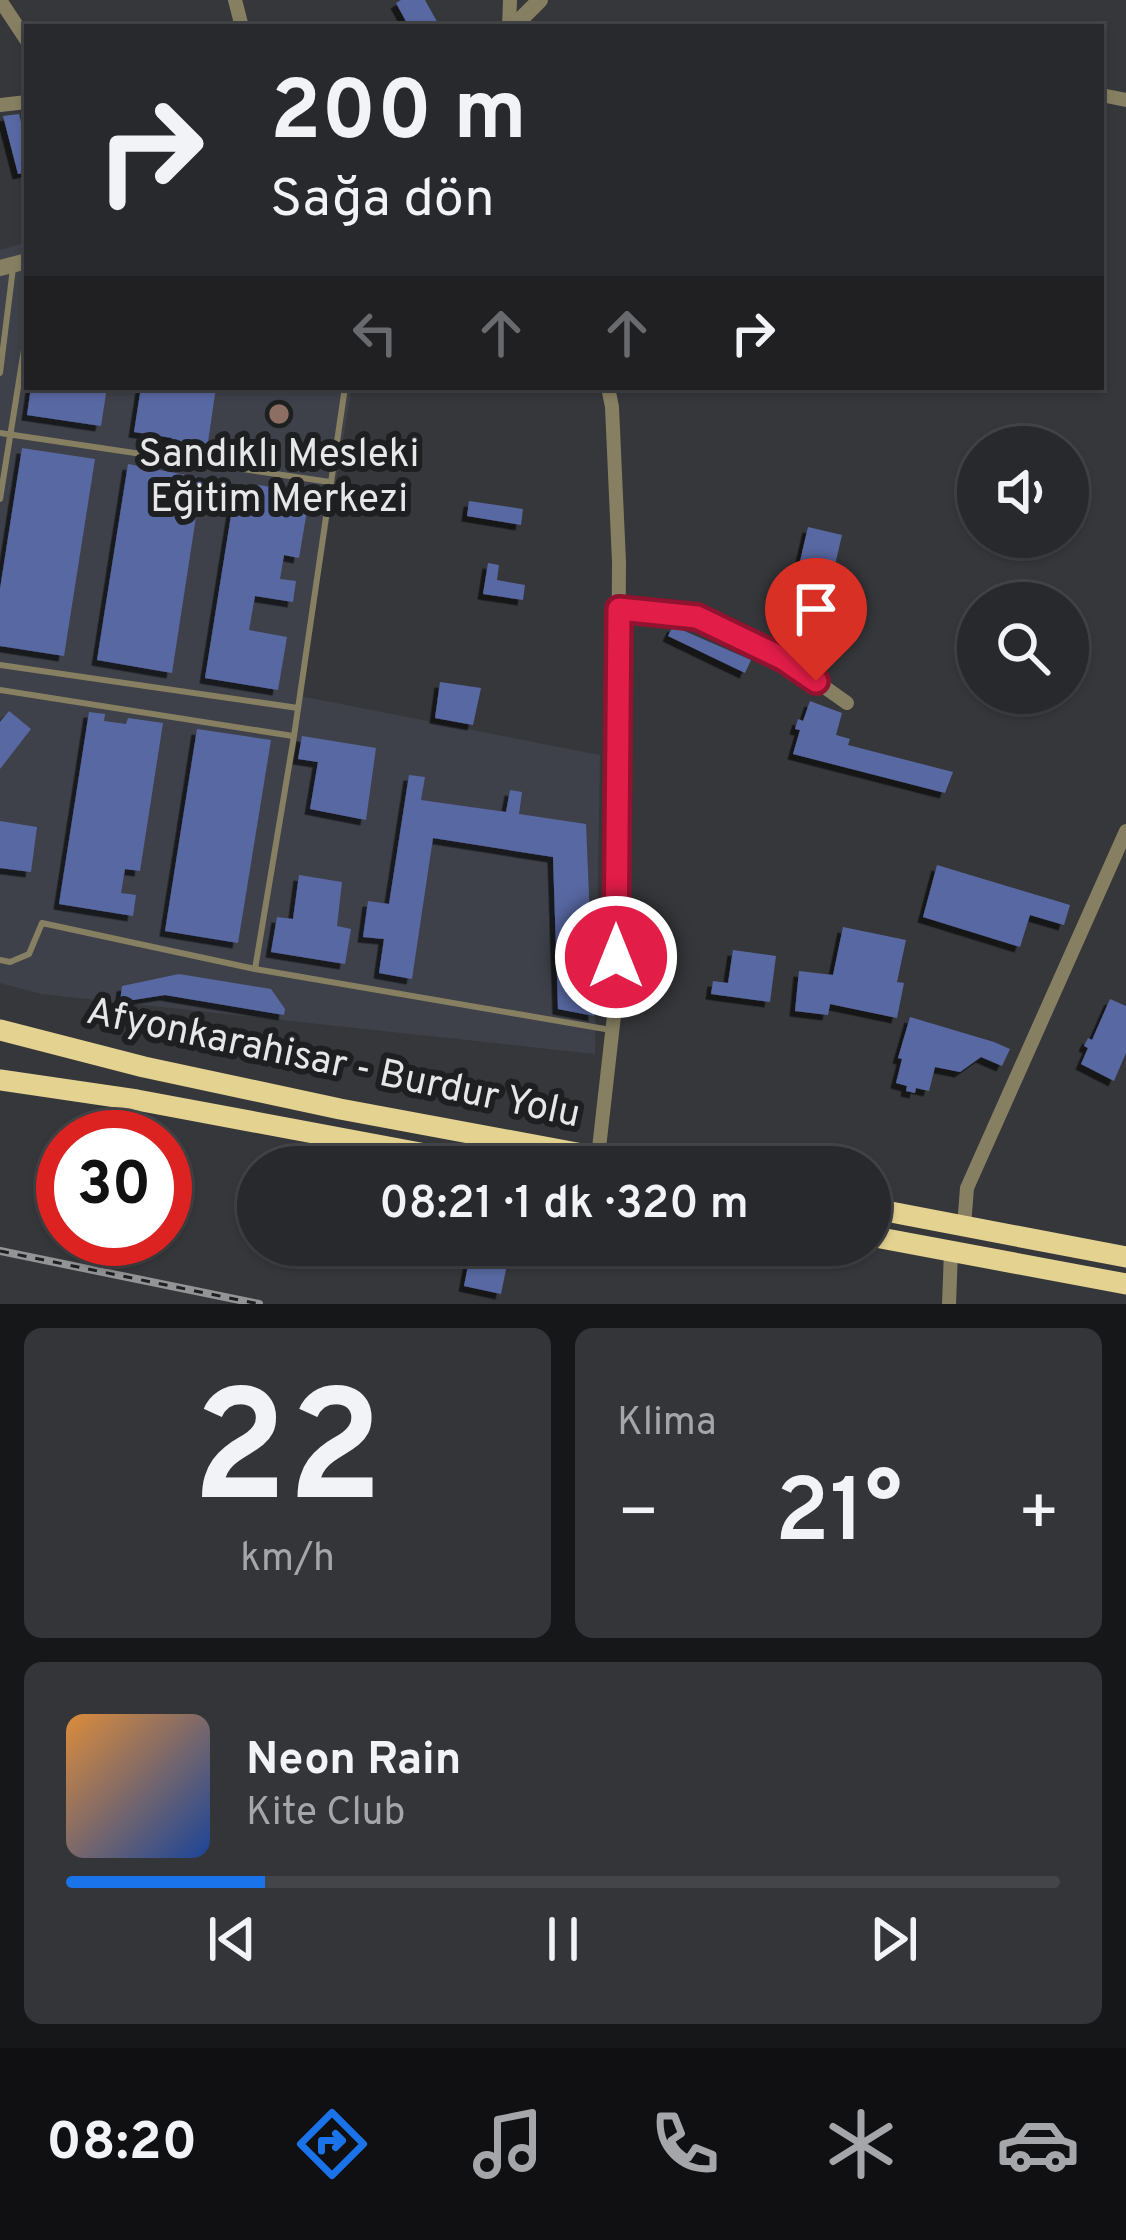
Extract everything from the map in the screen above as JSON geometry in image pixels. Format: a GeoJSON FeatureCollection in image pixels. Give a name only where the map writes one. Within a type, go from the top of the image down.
{"type":"FeatureCollection","features":[{"type":"Feature","properties":{"kind":"highway","name":"Afyonkarahisar - Burdur Yolu"},"geometry":{"type":"LineString","coordinates":[[0,1030],[144,1067],[541,1146]]}},
{"type":"Feature","properties":{"kind":"highway","name":"Afyonkarahisar - Burdur Yolu"},"geometry":{"type":"LineString","coordinates":[[0,1080],[383,1146]]}},
{"type":"Feature","properties":{"kind":"highway"},"geometry":{"type":"LineString","coordinates":[[891,1212],[1126,1257]]}},
{"type":"Feature","properties":{"kind":"highway"},"geometry":{"type":"LineString","coordinates":[[891,1240],[1126,1284]]}},
{"type":"Feature","properties":{"kind":"street"},"geometry":{"type":"LineString","coordinates":[[0,0],[5,16]]}},
{"type":"Feature","properties":{"kind":"street"},"geometry":{"type":"LineString","coordinates":[[514,24],[540,0]]}},
{"type":"Feature","properties":{"kind":"street"},"geometry":{"type":"LineString","coordinates":[[599,1146],[616,998],[619,609],[609,390]]}},
{"type":"Feature","properties":{"kind":"street"},"geometry":{"type":"LineString","coordinates":[[619,609],[697,617],[784,659],[847,703]]}},
{"type":"Feature","properties":{"kind":"street"},"geometry":{"type":"LineString","coordinates":[[964,1226],[968,1188],[1126,831]]}},
{"type":"Feature","properties":{"kind":"street"},"geometry":{"type":"LineString","coordinates":[[949,1304],[951,1251]]}},
{"type":"Feature","properties":{"kind":"lane"},"geometry":{"type":"LineString","coordinates":[[0,373],[14,264]]}},
{"type":"Feature","properties":{"kind":"lane"},"geometry":{"type":"LineString","coordinates":[[0,499],[24,350]]}},
{"type":"Feature","properties":{"kind":"lane"},"geometry":{"type":"LineString","coordinates":[[255,969],[345,390]]}},
{"type":"Feature","properties":{"kind":"lane"},"geometry":{"type":"LineString","coordinates":[[0,434],[330,482]]}},
{"type":"Feature","properties":{"kind":"lane"},"geometry":{"type":"LineString","coordinates":[[0,665],[298,708]]}},
{"type":"Feature","properties":{"kind":"lane"},"geometry":{"type":"LineString","coordinates":[[0,690],[294,736]]}},
{"type":"Feature","properties":{"kind":"lane"},"geometry":{"type":"LineString","coordinates":[[0,960],[10,962],[29,954],[42,923],[255,969],[611,1030]]}},
{"type":"Feature","properties":{"kind":"shaded area"},"geometry":{"type":"Polygon","coordinates":[[[24,243],[24,390],[351,390],[300,696],[600,755],[595,1054],[41,994],[0,983],[0,250],[24,243]]]}},
{"type":"Feature","properties":{"kind":"building"},"geometry":{"type":"Polygon","coordinates":[[[425,0],[438,24],[407,24],[396,3],[425,0]]]}},
{"type":"Feature","properties":{"kind":"building"},"geometry":{"type":"Polygon","coordinates":[[[19,114],[24,173],[18,174],[3,116],[19,114]]]}},
{"type":"Feature","properties":{"kind":"building"},"geometry":{"type":"Polygon","coordinates":[[[31,390],[107,390],[101,426],[27,415],[31,390]]]}},
{"type":"Feature","properties":{"kind":"building"},"geometry":{"type":"Polygon","coordinates":[[[141,390],[216,390],[206,456],[170,450],[172,438],[134,432],[141,390]]]}},
{"type":"Feature","properties":{"kind":"building"},"geometry":{"type":"Polygon","coordinates":[[[22,448],[95,459],[64,656],[0,646],[0,589],[22,448]]]}},
{"type":"Feature","properties":{"kind":"building"},"geometry":{"type":"Polygon","coordinates":[[[128,464],[202,478],[172,673],[97,660],[128,464]]]}},
{"type":"Feature","properties":{"kind":"building"},"geometry":{"type":"Polygon","coordinates":[[[258,485],[310,493],[299,558],[284,555],[280,579],[296,581],[293,602],[255,596],[249,630],[287,637],[278,690],[205,678],[233,503],[256,507],[258,485]]]}},
{"type":"Feature","properties":{"kind":"building"},"geometry":{"type":"Polygon","coordinates":[[[469,501],[523,509],[521,525],[467,516],[469,501]]]}},
{"type":"Feature","properties":{"kind":"building"},"geometry":{"type":"Polygon","coordinates":[[[808,527],[842,535],[824,612],[790,604],[808,527]]]}},
{"type":"Feature","properties":{"kind":"building"},"geometry":{"type":"Polygon","coordinates":[[[488,563],[499,565],[497,580],[525,585],[523,600],[483,594],[488,563]]]}},
{"type":"Feature","properties":{"kind":"building"},"geometry":{"type":"Polygon","coordinates":[[[673,626],[751,660],[745,673],[668,636],[673,626]]]}},
{"type":"Feature","properties":{"kind":"building"},"geometry":{"type":"Polygon","coordinates":[[[440,682],[481,688],[473,725],[435,718],[440,682]]]}},
{"type":"Feature","properties":{"kind":"building"},"geometry":{"type":"Polygon","coordinates":[[[810,701],[842,713],[836,735],[850,739],[848,745],[953,772],[945,793],[793,754],[798,719],[803,721],[810,701]]]}},
{"type":"Feature","properties":{"kind":"building"},"geometry":{"type":"Polygon","coordinates":[[[9,711],[31,729],[0,769],[0,722],[9,711]]]}},
{"type":"Feature","properties":{"kind":"building"},"geometry":{"type":"Polygon","coordinates":[[[89,712],[105,714],[104,721],[126,724],[128,718],[163,723],[140,871],[125,869],[121,893],[136,895],[133,916],[59,904],[89,712]]]}},
{"type":"Feature","properties":{"kind":"building"},"geometry":{"type":"Polygon","coordinates":[[[197,729],[271,740],[238,943],[165,931],[197,729]]]}},
{"type":"Feature","properties":{"kind":"building"},"geometry":{"type":"Polygon","coordinates":[[[302,736],[376,748],[366,820],[310,809],[318,762],[298,759],[302,736]]]}},
{"type":"Feature","properties":{"kind":"building"},"geometry":{"type":"Polygon","coordinates":[[[409,775],[425,777],[421,800],[506,812],[510,790],[522,792],[519,814],[586,824],[594,1016],[558,1009],[553,857],[433,838],[412,979],[379,973],[384,939],[363,937],[368,901],[389,904],[409,775]]]}},
{"type":"Feature","properties":{"kind":"building"},"geometry":{"type":"Polygon","coordinates":[[[0,821],[37,827],[31,872],[0,868],[0,821]]]}},
{"type":"Feature","properties":{"kind":"building"},"geometry":{"type":"Polygon","coordinates":[[[937,865],[1070,905],[1064,925],[1030,915],[1020,947],[923,917],[937,865]]]}},
{"type":"Feature","properties":{"kind":"building"},"geometry":{"type":"Polygon","coordinates":[[[299,875],[342,882],[337,926],[351,929],[345,964],[271,952],[277,917],[293,919],[299,875]]]}},
{"type":"Feature","properties":{"kind":"building"},"geometry":{"type":"Polygon","coordinates":[[[843,927],[906,940],[897,982],[904,983],[897,1018],[830,1004],[828,1015],[795,1011],[799,971],[833,975],[843,927]]]}},
{"type":"Feature","properties":{"kind":"building"},"geometry":{"type":"Polygon","coordinates":[[[733,950],[776,956],[770,1002],[711,994],[713,981],[728,983],[733,950]]]}},
{"type":"Feature","properties":{"kind":"building"},"geometry":{"type":"Polygon","coordinates":[[[179,974],[271,989],[284,1015],[165,995],[120,1002],[122,986],[179,974]]]}},
{"type":"Feature","properties":{"kind":"building"},"geometry":{"type":"Polygon","coordinates":[[[1110,999],[1126,1006],[1126,1053],[1114,1081],[1081,1064],[1088,1048],[1084,1046],[1088,1038],[1092,1040],[1110,999]]]}},
{"type":"Feature","properties":{"kind":"building"},"geometry":{"type":"Polygon","coordinates":[[[910,1017],[1010,1049],[1002,1066],[981,1057],[960,1072],[935,1067],[929,1091],[906,1091],[907,1086],[896,1083],[910,1017]]]}},
{"type":"Feature","properties":{"kind":"building"},"geometry":{"type":"Polygon","coordinates":[[[468,1266],[507,1266],[501,1294],[464,1286],[468,1266]]]}},
{"type":"Feature","properties":{"kind":"railway"},"geometry":{"type":"LineString","coordinates":[[0,1251],[259,1304]]}},
{"type":"Feature","properties":{"kind":"place","name":"Sandıklı Mesleki Eğitim Merkezi"},"geometry":{"type":"Point","coordinates":[279,414]}},
{"type":"Feature","properties":{"kind":"route"},"geometry":{"type":"LineString","coordinates":[[616,957],[619,609],[697,617],[784,659],[816,681]]}}]}
